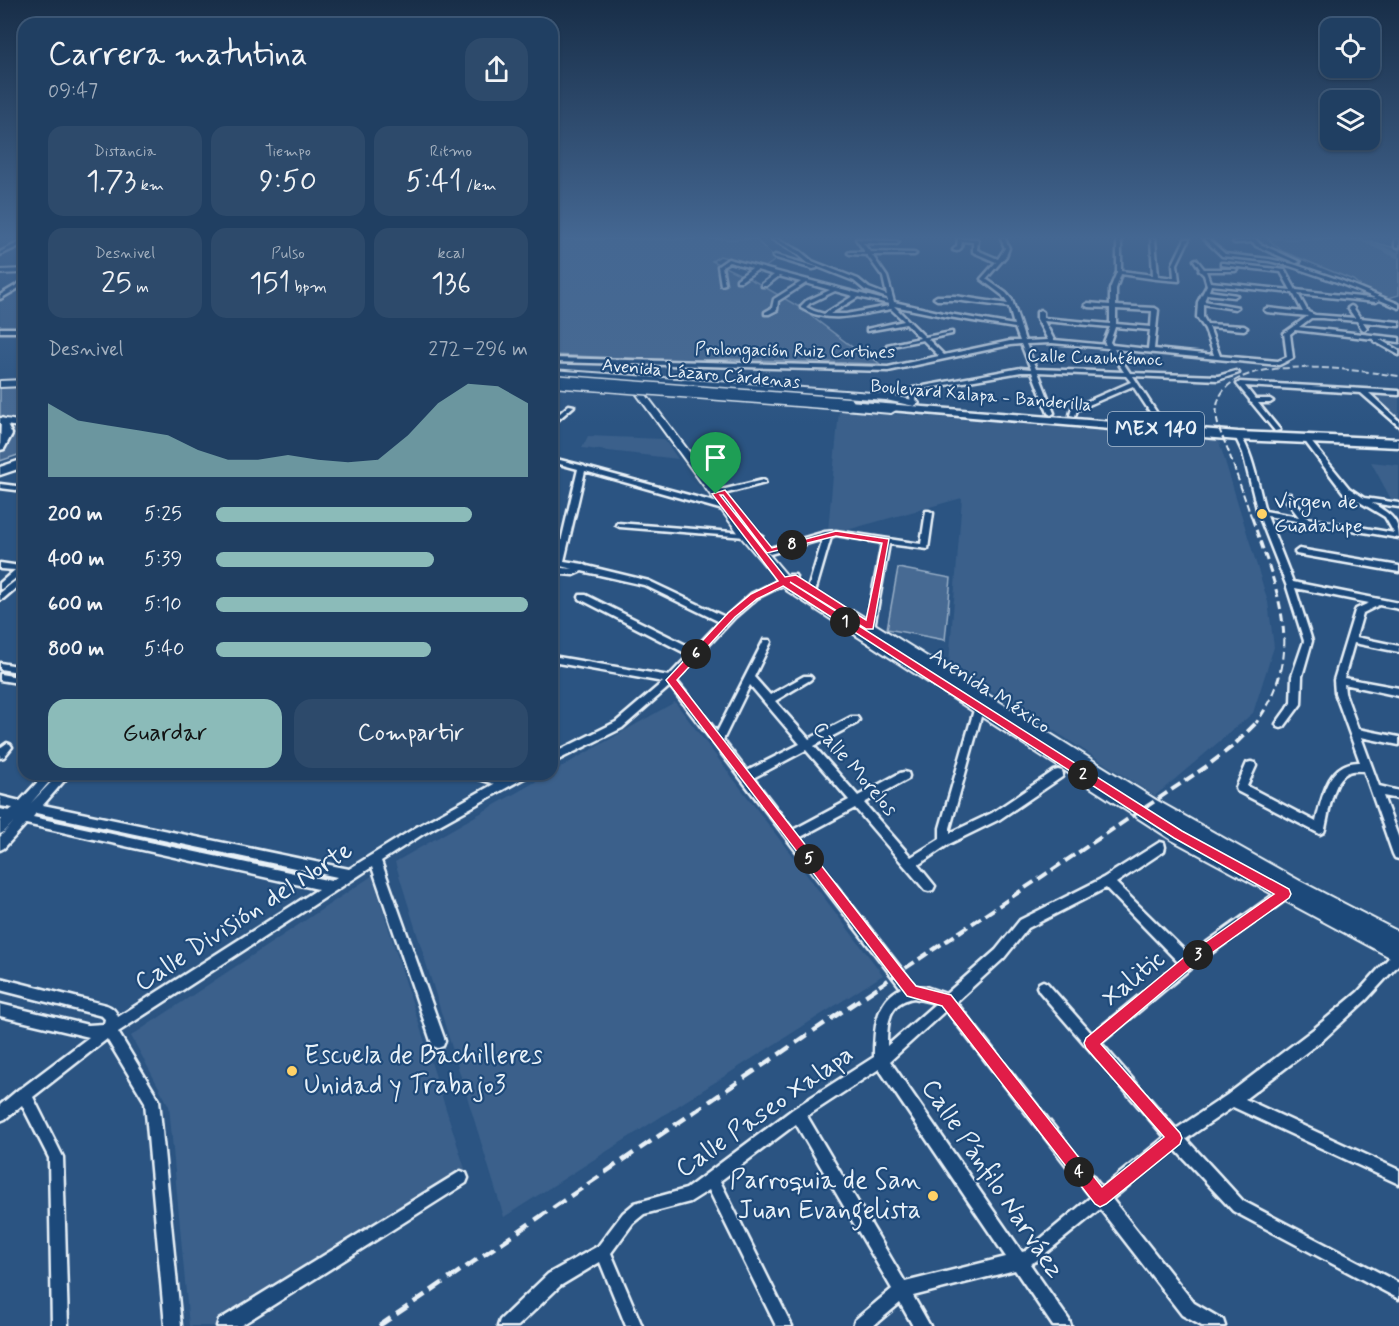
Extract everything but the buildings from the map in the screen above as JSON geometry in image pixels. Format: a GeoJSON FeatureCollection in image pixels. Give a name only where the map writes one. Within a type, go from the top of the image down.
{"type":"FeatureCollection","features":[{"type":"Feature","properties":{"kind":"highway","name":"Avenida Lázaro Cárdenas"},"geometry":{"type":"LineString","coordinates":[[558,379],[848,401]]}},
{"type":"Feature","properties":{"kind":"highway","name":"Boulevard Xalapa - Banderilla"},"geometry":{"type":"LineString","coordinates":[[848,401],[1277,430],[1399,434]]}},
{"type":"Feature","properties":{"kind":"highway","name":"Boulevard Xalapa - Banderilla"},"geometry":{"type":"LineString","coordinates":[[914,405],[1238,436],[1307,441],[1399,443]]}},
{"type":"Feature","properties":{"kind":"highway"},"geometry":{"type":"LineString","coordinates":[[0,446],[6,434],[1,421]]}},
{"type":"Feature","properties":{"kind":"highway"},"geometry":{"type":"LineString","coordinates":[[0,464],[18,457]]}},
{"type":"Feature","properties":{"kind":"highway"},"geometry":{"type":"LineString","coordinates":[[0,471],[18,465]]}},
{"type":"Feature","properties":{"kind":"main road"},"geometry":{"type":"LineString","coordinates":[[558,379],[641,385],[890,410],[914,405]]}},
{"type":"Feature","properties":{"kind":"main road"},"geometry":{"type":"LineString","coordinates":[[558,379],[886,397],[914,405]]}},
{"type":"Feature","properties":{"kind":"main road"},"geometry":{"type":"LineString","coordinates":[[0,384],[18,383]]}},
{"type":"Feature","properties":{"kind":"main road","name":"Avenida México"},"geometry":{"type":"LineString","coordinates":[[641,385],[752,536],[770,551],[788,579]]}},
{"type":"Feature","properties":{"kind":"main road"},"geometry":{"type":"LineString","coordinates":[[1,421],[18,424]]}},
{"type":"Feature","properties":{"kind":"main road","name":"Avenida México"},"geometry":{"type":"LineString","coordinates":[[720,493],[726,508],[788,579],[1093,774]]}},
{"type":"Feature","properties":{"kind":"main road","name":"Avenida México"},"geometry":{"type":"LineString","coordinates":[[811,595],[870,627],[1093,774],[1178,835],[1399,941]]}},
{"type":"Feature","properties":{"kind":"main road","name":"Avenida México"},"geometry":{"type":"LineString","coordinates":[[1289,890],[1399,954]]}},
{"type":"Feature","properties":{"kind":"street"},"geometry":{"type":"LineString","coordinates":[[767,313],[775,309],[776,301]]}},
{"type":"Feature","properties":{"kind":"street"},"geometry":{"type":"LineString","coordinates":[[812,301],[803,305],[806,310],[825,315],[890,302]]}},
{"type":"Feature","properties":{"kind":"street"},"geometry":{"type":"LineString","coordinates":[[825,315],[848,301]]}},
{"type":"Feature","properties":{"kind":"street"},"geometry":{"type":"LineString","coordinates":[[884,301],[948,317],[1017,327]]}},
{"type":"Feature","properties":{"kind":"street"},"geometry":{"type":"LineString","coordinates":[[975,301],[1010,306]]}},
{"type":"Feature","properties":{"kind":"street"},"geometry":{"type":"LineString","coordinates":[[1007,301],[1051,413]]}},
{"type":"Feature","properties":{"kind":"street"},"geometry":{"type":"LineString","coordinates":[[1114,301],[1113,325],[1107,342],[1108,346],[1159,421],[1155,425],[1116,425]]}},
{"type":"Feature","properties":{"kind":"street"},"geometry":{"type":"LineString","coordinates":[[1300,301],[1310,315]]}},
{"type":"Feature","properties":{"kind":"street"},"geometry":{"type":"LineString","coordinates":[[890,302],[944,358]]}},
{"type":"Feature","properties":{"kind":"street"},"geometry":{"type":"LineString","coordinates":[[1217,356],[1200,317],[1201,302],[1235,307]]}},
{"type":"Feature","properties":{"kind":"street"},"geometry":{"type":"LineString","coordinates":[[1088,305],[1155,310],[1151,349]]}},
{"type":"Feature","properties":{"kind":"street"},"geometry":{"type":"LineString","coordinates":[[1351,308],[1364,328]]}},
{"type":"Feature","properties":{"kind":"street"},"geometry":{"type":"LineString","coordinates":[[1267,310],[1396,324],[1399,333]]}},
{"type":"Feature","properties":{"kind":"street"},"geometry":{"type":"LineString","coordinates":[[1040,312],[1052,341]]}},
{"type":"Feature","properties":{"kind":"street"},"geometry":{"type":"LineString","coordinates":[[1293,328],[1310,315]]}},
{"type":"Feature","properties":{"kind":"street"},"geometry":{"type":"LineString","coordinates":[[1041,319],[1153,329]]}},
{"type":"Feature","properties":{"kind":"street"},"geometry":{"type":"LineString","coordinates":[[869,330],[908,322]]}},
{"type":"Feature","properties":{"kind":"street"},"geometry":{"type":"LineString","coordinates":[[1205,324],[1244,328]]}},
{"type":"Feature","properties":{"kind":"street"},"geometry":{"type":"LineString","coordinates":[[1293,328],[1399,340]]}},
{"type":"Feature","properties":{"kind":"street","name":"Prolongación Ruiz Cortines"},"geometry":{"type":"LineString","coordinates":[[558,360],[877,369],[906,367],[1022,342],[1052,341],[1285,363],[1290,358],[1287,333],[1293,328]]}},
{"type":"Feature","properties":{"kind":"street"},"geometry":{"type":"LineString","coordinates":[[0,330],[18,330]]}},
{"type":"Feature","properties":{"kind":"street"},"geometry":{"type":"LineString","coordinates":[[889,346],[950,333]]}},
{"type":"Feature","properties":{"kind":"street"},"geometry":{"type":"LineString","coordinates":[[1371,338],[1399,353]]}},
{"type":"Feature","properties":{"kind":"street","name":"Calle Cuauhtémoc"},"geometry":{"type":"LineString","coordinates":[[914,405],[912,392],[915,389],[1016,370],[1218,378],[1236,373]]}},
{"type":"Feature","properties":{"kind":"street"},"geometry":{"type":"LineString","coordinates":[[1073,415],[1074,409],[1134,383]]}},
{"type":"Feature","properties":{"kind":"street"},"geometry":{"type":"LineString","coordinates":[[1277,430],[1240,384],[1399,393]]}},
{"type":"Feature","properties":{"kind":"street"},"geometry":{"type":"LineString","coordinates":[[1364,391],[1399,424]]}},
{"type":"Feature","properties":{"kind":"street"},"geometry":{"type":"LineString","coordinates":[[1252,401],[1270,401]]}},
{"type":"Feature","properties":{"kind":"street"},"geometry":{"type":"LineString","coordinates":[[558,418],[571,406]]}},
{"type":"Feature","properties":{"kind":"street"},"geometry":{"type":"LineString","coordinates":[[1238,436],[1246,453],[1262,513],[1290,584],[1308,646],[1297,676],[1296,704],[1281,724]]}},
{"type":"Feature","properties":{"kind":"street"},"geometry":{"type":"LineString","coordinates":[[1307,441],[1346,490],[1388,516],[1399,535]]}},
{"type":"Feature","properties":{"kind":"street"},"geometry":{"type":"LineString","coordinates":[[558,461],[726,508]]}},
{"type":"Feature","properties":{"kind":"street"},"geometry":{"type":"LineString","coordinates":[[558,555],[582,467]]}},
{"type":"Feature","properties":{"kind":"street"},"geometry":{"type":"LineString","coordinates":[[720,493],[763,482]]}},
{"type":"Feature","properties":{"kind":"street"},"geometry":{"type":"LineString","coordinates":[[0,486],[18,488]]}},
{"type":"Feature","properties":{"kind":"street"},"geometry":{"type":"LineString","coordinates":[[1287,496],[1304,519]]}},
{"type":"Feature","properties":{"kind":"street"},"geometry":{"type":"LineString","coordinates":[[1359,499],[1399,505]]}},
{"type":"Feature","properties":{"kind":"street"},"geometry":{"type":"LineString","coordinates":[[1388,516],[1392,513],[1389,504]]}},
{"type":"Feature","properties":{"kind":"street"},"geometry":{"type":"LineString","coordinates":[[770,551],[828,534],[841,533],[925,547],[929,513]]}},
{"type":"Feature","properties":{"kind":"street"},"geometry":{"type":"LineString","coordinates":[[1262,513],[1399,535]]}},
{"type":"Feature","properties":{"kind":"street"},"geometry":{"type":"LineString","coordinates":[[620,525],[752,536]]}},
{"type":"Feature","properties":{"kind":"street"},"geometry":{"type":"LineString","coordinates":[[811,595],[828,534]]}},
{"type":"Feature","properties":{"kind":"street"},"geometry":{"type":"LineString","coordinates":[[870,627],[886,541]]}},
{"type":"Feature","properties":{"kind":"street"},"geometry":{"type":"LineString","coordinates":[[1299,552],[1399,569]]}},
{"type":"Feature","properties":{"kind":"street"},"geometry":{"type":"LineString","coordinates":[[558,562],[646,583],[726,621]]}},
{"type":"Feature","properties":{"kind":"street"},"geometry":{"type":"LineString","coordinates":[[0,566],[18,569]]}},
{"type":"Feature","properties":{"kind":"street"},"geometry":{"type":"LineString","coordinates":[[558,571],[573,572],[583,567]]}},
{"type":"Feature","properties":{"kind":"street"},"geometry":{"type":"LineString","coordinates":[[0,587],[18,574]]}},
{"type":"Feature","properties":{"kind":"street"},"geometry":{"type":"LineString","coordinates":[[0,597],[18,576]]}},
{"type":"Feature","properties":{"kind":"street"},"geometry":{"type":"LineString","coordinates":[[558,756],[619,725],[671,680],[726,621],[754,596],[788,579]]}},
{"type":"Feature","properties":{"kind":"street"},"geometry":{"type":"LineString","coordinates":[[1290,584],[1399,606]]}},
{"type":"Feature","properties":{"kind":"street"},"geometry":{"type":"LineString","coordinates":[[583,597],[696,654]]}},
{"type":"Feature","properties":{"kind":"street"},"geometry":{"type":"LineString","coordinates":[[1377,602],[1359,610],[1339,680],[1340,693],[1399,854]]}},
{"type":"Feature","properties":{"kind":"street"},"geometry":{"type":"LineString","coordinates":[[1351,639],[1399,649]]}},
{"type":"Feature","properties":{"kind":"street"},"geometry":{"type":"LineString","coordinates":[[718,740],[767,642]]}},
{"type":"Feature","properties":{"kind":"street"},"geometry":{"type":"LineString","coordinates":[[558,660],[671,680],[912,992],[946,1000],[1188,1309],[1217,1326]]}},
{"type":"Feature","properties":{"kind":"street"},"geometry":{"type":"LineString","coordinates":[[0,666],[18,669]]}},
{"type":"Feature","properties":{"kind":"street"},"geometry":{"type":"LineString","coordinates":[[0,677],[18,680]]}},
{"type":"Feature","properties":{"kind":"street","name":"Calle Morelos"},"geometry":{"type":"LineString","coordinates":[[750,678],[929,886]]}},
{"type":"Feature","properties":{"kind":"street"},"geometry":{"type":"LineString","coordinates":[[770,700],[807,678]]}},
{"type":"Feature","properties":{"kind":"street"},"geometry":{"type":"LineString","coordinates":[[1339,680],[1399,693]]}},
{"type":"Feature","properties":{"kind":"street"},"geometry":{"type":"LineString","coordinates":[[945,841],[945,828],[977,713]]}},
{"type":"Feature","properties":{"kind":"street"},"geometry":{"type":"LineString","coordinates":[[746,777],[854,720]]}},
{"type":"Feature","properties":{"kind":"street"},"geometry":{"type":"LineString","coordinates":[[1355,732],[1399,741]]}},
{"type":"Feature","properties":{"kind":"street"},"geometry":{"type":"LineString","coordinates":[[1251,766],[1241,788],[1320,830],[1334,781],[1339,773],[1352,766],[1367,767]]}},
{"type":"Feature","properties":{"kind":"street"},"geometry":{"type":"LineString","coordinates":[[910,864],[945,841],[996,816],[1058,774]]}},
{"type":"Feature","properties":{"kind":"street"},"geometry":{"type":"LineString","coordinates":[[792,836],[904,776]]}},
{"type":"Feature","properties":{"kind":"street"},"geometry":{"type":"LineString","coordinates":[[0,829],[6,815],[22,805],[45,780]]}},
{"type":"Feature","properties":{"kind":"street"},"geometry":{"type":"LineString","coordinates":[[0,845],[60,780]]}},
{"type":"Feature","properties":{"kind":"street"},"geometry":{"type":"LineString","coordinates":[[495,780],[504,783]]}},
{"type":"Feature","properties":{"kind":"street","name":"Calle División del Norte"},"geometry":{"type":"LineString","coordinates":[[0,1114],[109,1030],[332,886],[454,810],[510,780]]}},
{"type":"Feature","properties":{"kind":"street"},"geometry":{"type":"LineString","coordinates":[[1376,790],[1399,795]]}},
{"type":"Feature","properties":{"kind":"street"},"geometry":{"type":"LineString","coordinates":[[0,801],[351,875]]}},
{"type":"Feature","properties":{"kind":"street"},"geometry":{"type":"LineString","coordinates":[[6,815],[332,886]]}},
{"type":"Feature","properties":{"kind":"street"},"geometry":{"type":"LineString","coordinates":[[186,854],[196,842]]}},
{"type":"Feature","properties":{"kind":"street","name":"Calle Paseo Xalapa"},"geometry":{"type":"LineString","coordinates":[[506,1326],[548,1285],[603,1251],[628,1218],[640,1208],[690,1195],[798,1114],[881,1060],[1000,954],[1024,924],[1107,882],[1160,847]]}},
{"type":"Feature","properties":{"kind":"street"},"geometry":{"type":"LineString","coordinates":[[375,860],[438,1041]]}},
{"type":"Feature","properties":{"kind":"street"},"geometry":{"type":"LineString","coordinates":[[1107,882],[1188,963]]}},
{"type":"Feature","properties":{"kind":"street","name":"Xalitic"},"geometry":{"type":"LineString","coordinates":[[1091,1043],[1188,963],[1289,890]]}},
{"type":"Feature","properties":{"kind":"street"},"geometry":{"type":"LineString","coordinates":[[861,1326],[901,1291],[1031,1256],[1175,1138],[1232,1100],[1320,1033],[1362,996],[1399,954]]}},
{"type":"Feature","properties":{"kind":"street"},"geometry":{"type":"LineString","coordinates":[[0,984],[106,1011],[112,1017],[109,1030],[152,1100],[173,1326]]}},
{"type":"Feature","properties":{"kind":"street"},"geometry":{"type":"LineString","coordinates":[[1043,987],[1175,1138],[1238,1206],[1399,1291]]}},
{"type":"Feature","properties":{"kind":"street","name":"Calle Paseo Xalapa"},"geometry":{"type":"LineString","coordinates":[[881,1060],[879,1036],[884,1014],[893,1001],[903,994],[912,992]]}},
{"type":"Feature","properties":{"kind":"street"},"geometry":{"type":"LineString","coordinates":[[0,1010],[88,1031],[109,1030]]}},
{"type":"Feature","properties":{"kind":"street","name":"Calle Pánfilo Narváez"},"geometry":{"type":"LineString","coordinates":[[881,1060],[1064,1326]]}},
{"type":"Feature","properties":{"kind":"street"},"geometry":{"type":"LineString","coordinates":[[24,1094],[56,1156],[60,1326]]}},
{"type":"Feature","properties":{"kind":"street"},"geometry":{"type":"LineString","coordinates":[[1232,1100],[1399,1177]]}},
{"type":"Feature","properties":{"kind":"street"},"geometry":{"type":"LineString","coordinates":[[798,1114],[922,1326]]}},
{"type":"Feature","properties":{"kind":"street"},"geometry":{"type":"LineString","coordinates":[[225,1326],[461,1179]]}},
{"type":"Feature","properties":{"kind":"street"},"geometry":{"type":"LineString","coordinates":[[712,1180],[784,1326]]}},
{"type":"Feature","properties":{"kind":"street"},"geometry":{"type":"LineString","coordinates":[[603,1251],[634,1326]]}},
{"type":"Feature","properties":{"kind":"shaded area"},"geometry":{"type":"Polygon","coordinates":[[[0,301],[18,301],[18,325],[0,325],[0,301]]]}},
{"type":"Feature","properties":{"kind":"shaded area"},"geometry":{"type":"Polygon","coordinates":[[[558,301],[788,301],[867,358],[872,358],[880,364],[726,359],[685,361],[558,355],[558,301]]]}},
{"type":"Feature","properties":{"kind":"shaded area"},"geometry":{"type":"Polygon","coordinates":[[[18,384],[18,422],[0,419],[0,386],[18,384]]]}},
{"type":"Feature","properties":{"kind":"shaded area"},"geometry":{"type":"Polygon","coordinates":[[[1369,393],[1399,395],[1399,421],[1369,393]]]}},
{"type":"Feature","properties":{"kind":"shaded area"},"geometry":{"type":"Polygon","coordinates":[[[839,410],[1218,438],[1268,602],[1274,647],[1253,713],[1155,796],[949,663],[962,498],[847,530],[828,530],[839,410]]]}},
{"type":"Feature","properties":{"kind":"shaded area"},"geometry":{"type":"Polygon","coordinates":[[[9,425],[18,426],[18,455],[0,461],[0,449],[11,432],[9,425]]]}},
{"type":"Feature","properties":{"kind":"shaded area"},"geometry":{"type":"Polygon","coordinates":[[[588,436],[664,439],[678,459],[582,448],[588,436]]]}},
{"type":"Feature","properties":{"kind":"shaded area"},"geometry":{"type":"Polygon","coordinates":[[[1371,462],[1399,465],[1399,502],[1392,501],[1371,462]]]}},
{"type":"Feature","properties":{"kind":"shaded area"},"geometry":{"type":"Polygon","coordinates":[[[898,568],[951,578],[945,640],[887,629],[898,568]]]}},
{"type":"Feature","properties":{"kind":"shaded area"},"geometry":{"type":"Polygon","coordinates":[[[675,702],[883,975],[504,1217],[395,862],[538,780],[558,780],[558,769],[675,702]]]}},
{"type":"Feature","properties":{"kind":"shaded area","name":"Escuela de Bachilleres Unidad y Trabajo3"},"geometry":{"type":"Polygon","coordinates":[[[372,876],[466,1172],[218,1326],[189,1326],[169,1106],[131,1036],[372,876]]]}},
{"type":"Feature","properties":{"kind":"railway"},"geometry":{"type":"LineString","coordinates":[[1252,519],[1217,419],[1220,396],[1235,380],[1259,372],[1289,368],[1352,370],[1399,376]]}},
{"type":"Feature","properties":{"kind":"railway"},"geometry":{"type":"LineString","coordinates":[[1252,518],[1278,596],[1284,646],[1280,672],[1271,697],[1256,723]]}},
{"type":"Feature","properties":{"kind":"railway"},"geometry":{"type":"LineString","coordinates":[[879,986],[1207,766],[1233,746],[1256,723]]}},
{"type":"Feature","properties":{"kind":"railway"},"geometry":{"type":"LineString","coordinates":[[379,1326],[881,985]]}},
{"type":"Feature","properties":{"kind":"place","name":"Virgen de Guadalupe"},"geometry":{"type":"Point","coordinates":[1262,514]}},
{"type":"Feature","properties":{"kind":"place","name":"Escuela de Bachilleres Unidad y Trabajo3"},"geometry":{"type":"Point","coordinates":[292,1071]}},
{"type":"Feature","properties":{"kind":"place","name":"Parroquia de San Juan Evangelista"},"geometry":{"type":"Point","coordinates":[933,1196]}},
{"type":"Feature","properties":{"kind":"route"},"geometry":{"type":"LineString","coordinates":[[716,494],[725,492],[770,551],[836,533],[886,541],[870,627],[812,592],[792,577],[784,582],[754,596],[732,615],[671,680],[897,974],[912,992],[946,1000],[1100,1199],[1175,1138],[1091,1043],[1188,963],[1285,894],[1178,835],[790,587],[784,582],[778,576],[746,536],[716,494]]}}]}
